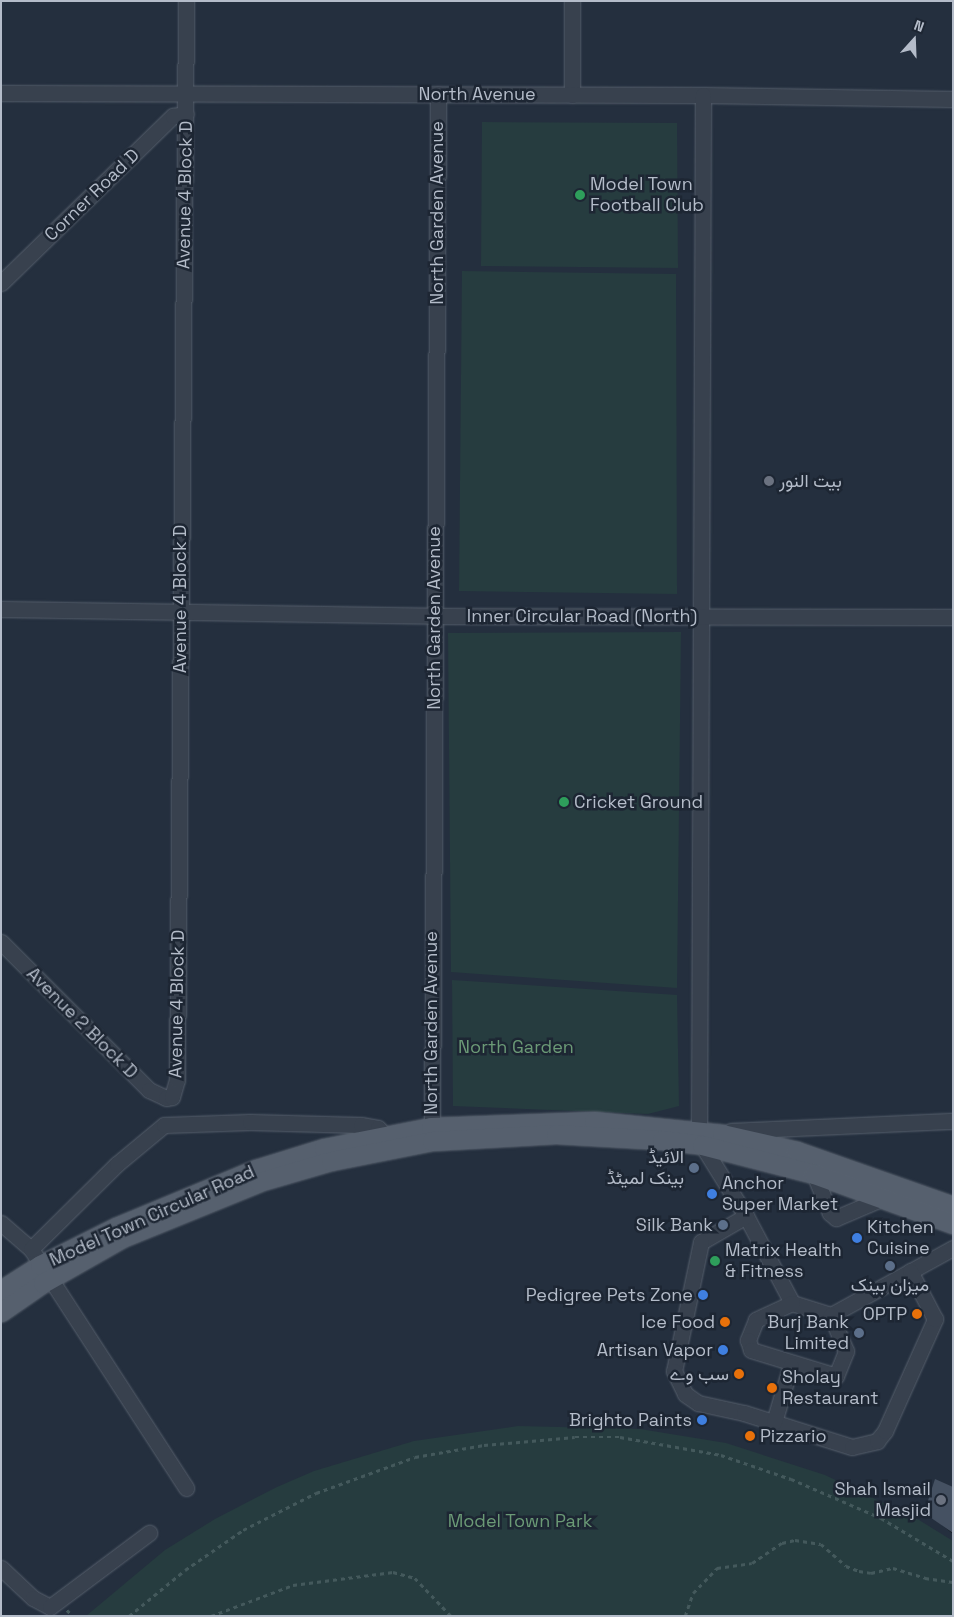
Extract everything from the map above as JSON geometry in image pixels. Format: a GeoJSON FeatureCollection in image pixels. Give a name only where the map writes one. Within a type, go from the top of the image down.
{"type":"FeatureCollection","features":[{"type":"Feature","properties":{"kind":"main road","name":"Model Town Circular Road"},"geometry":{"type":"LineString","coordinates":[[1,1290],[40,1264],[116,1227],[256,1169],[324,1148],[384,1135],[431,1134],[586,1121],[797,1151],[953,1206]]}},
{"type":"Feature","properties":{"kind":"main road","name":"Model Town Circular Road"},"geometry":{"type":"LineString","coordinates":[[1,1312],[40,1264],[122,1238],[259,1182],[431,1134]]}},
{"type":"Feature","properties":{"kind":"main road","name":"Model Town Circular Road"},"geometry":{"type":"LineString","coordinates":[[701,1138],[814,1174],[953,1224]]}},
{"type":"Feature","properties":{"kind":"street","name":"Avenue 4 Block D"},"geometry":{"type":"LineString","coordinates":[[166,1098],[172,1097],[177,1080],[179,611],[186,1]]}},
{"type":"Feature","properties":{"kind":"street"},"geometry":{"type":"LineString","coordinates":[[572,1],[572,95]]}},
{"type":"Feature","properties":{"kind":"street","name":"North Avenue"},"geometry":{"type":"LineString","coordinates":[[1,93],[186,95],[703,94],[953,99]]}},
{"type":"Feature","properties":{"kind":"street","name":"North Garden Avenue"},"geometry":{"type":"LineString","coordinates":[[431,1134],[438,94]]}},
{"type":"Feature","properties":{"kind":"street"},"geometry":{"type":"LineString","coordinates":[[703,94],[701,1138],[746,1216],[792,1303]]}},
{"type":"Feature","properties":{"kind":"street","name":"Corner Road D"},"geometry":{"type":"LineString","coordinates":[[1,284],[173,116],[186,114]]}},
{"type":"Feature","properties":{"kind":"street","name":"Inner Circular Road (North)"},"geometry":{"type":"LineString","coordinates":[[1,609],[434,616],[953,617]]}},
{"type":"Feature","properties":{"kind":"street","name":"Avenue 2 Block D"},"geometry":{"type":"LineString","coordinates":[[1,942],[149,1090],[166,1098]]}},
{"type":"Feature","properties":{"kind":"street"},"geometry":{"type":"LineString","coordinates":[[166,1098],[170,1123]]}},
{"type":"Feature","properties":{"kind":"street"},"geometry":{"type":"LineString","coordinates":[[701,1138],[953,1121]]}},
{"type":"Feature","properties":{"kind":"street"},"geometry":{"type":"LineString","coordinates":[[40,1264],[148,1136],[170,1123],[361,1125],[378,1128],[384,1135]]}},
{"type":"Feature","properties":{"kind":"street"},"geometry":{"type":"LineString","coordinates":[[814,1174],[835,1224],[882,1198]]}},
{"type":"Feature","properties":{"kind":"street"},"geometry":{"type":"LineString","coordinates":[[746,1216],[701,1242],[674,1371],[685,1394],[698,1403],[774,1422],[852,1447],[864,1446],[882,1437],[935,1319],[910,1271]]}},
{"type":"Feature","properties":{"kind":"street"},"geometry":{"type":"LineString","coordinates":[[1,1223],[40,1264],[186,1488]]}},
{"type":"Feature","properties":{"kind":"street"},"geometry":{"type":"LineString","coordinates":[[830,1315],[846,1351],[840,1372],[830,1376],[756,1353],[748,1340],[756,1320],[792,1303],[830,1315],[953,1248]]}},
{"type":"Feature","properties":{"kind":"street"},"geometry":{"type":"LineString","coordinates":[[774,1422],[792,1365]]}},
{"type":"Feature","properties":{"kind":"street"},"geometry":{"type":"LineString","coordinates":[[1,1568],[33,1598],[50,1607],[149,1533]]}},
{"type":"Feature","properties":{"kind":"path"},"geometry":{"type":"LineString","coordinates":[[130,1616],[185,1570],[243,1530],[316,1493],[415,1457],[484,1445],[575,1437],[620,1437],[730,1458],[791,1479],[880,1518],[953,1561]]}},
{"type":"Feature","properties":{"kind":"path"},"geometry":{"type":"LineString","coordinates":[[686,1616],[693,1593],[717,1568],[752,1563],[782,1543],[795,1540],[821,1544],[846,1566],[859,1571],[871,1573],[893,1568],[925,1578],[953,1582]]}},
{"type":"Feature","properties":{"kind":"path"},"geometry":{"type":"LineString","coordinates":[[211,1616],[293,1585],[393,1572],[415,1578],[451,1616]]}},
{"type":"Feature","properties":{"kind":"green space","name":"Model Town Football Club"},"geometry":{"type":"Polygon","coordinates":[[[482,122],[677,123],[678,268],[481,266],[482,122]]]}},
{"type":"Feature","properties":{"kind":"green space"},"geometry":{"type":"Polygon","coordinates":[[[462,271],[676,274],[677,594],[459,591],[462,271]]]}},
{"type":"Feature","properties":{"kind":"green space","name":"Cricket Ground"},"geometry":{"type":"Polygon","coordinates":[[[681,632],[677,988],[451,972],[448,633],[681,632]]]}},
{"type":"Feature","properties":{"kind":"green space","name":"North Garden"},"geometry":{"type":"Polygon","coordinates":[[[452,980],[677,995],[679,1106],[648,1114],[453,1106],[452,980]]]}},
{"type":"Feature","properties":{"kind":"green space","name":"Model Town Park"},"geometry":{"type":"Polygon","coordinates":[[[518,1426],[640,1429],[726,1443],[825,1475],[919,1520],[953,1541],[953,1616],[86,1616],[165,1550],[215,1519],[277,1487],[314,1471],[414,1441],[518,1426]]]}},
{"type":"Feature","properties":{"kind":"building","name":"Shah Ismail Masjid"},"geometry":{"type":"Polygon","coordinates":[[[935,1479],[953,1487],[953,1533],[924,1513],[935,1479]]]}},
{"type":"Feature","properties":{"kind":"place","name":"Model Town Football Club"},"geometry":{"type":"Point","coordinates":[580,195]}},
{"type":"Feature","properties":{"kind":"place","name":"بیت النور"},"geometry":{"type":"Point","coordinates":[769,481]}},
{"type":"Feature","properties":{"kind":"place","name":"Cricket Ground"},"geometry":{"type":"Point","coordinates":[564,802]}},
{"type":"Feature","properties":{"kind":"place","name":"الائیڈ بینک لمیٹڈ"},"geometry":{"type":"Point","coordinates":[694,1168]}},
{"type":"Feature","properties":{"kind":"place","name":"Anchor Super Market"},"geometry":{"type":"Point","coordinates":[712,1194]}},
{"type":"Feature","properties":{"kind":"place","name":"Silk Bank"},"geometry":{"type":"Point","coordinates":[723,1225]}},
{"type":"Feature","properties":{"kind":"place","name":"Kitchen Cuisine"},"geometry":{"type":"Point","coordinates":[857,1238]}},
{"type":"Feature","properties":{"kind":"place","name":"Matrix Health & Fitness"},"geometry":{"type":"Point","coordinates":[715,1261]}},
{"type":"Feature","properties":{"kind":"place","name":"میزان بینک"},"geometry":{"type":"Point","coordinates":[890,1266]}},
{"type":"Feature","properties":{"kind":"place","name":"Pedigree Pets Zone"},"geometry":{"type":"Point","coordinates":[703,1295]}},
{"type":"Feature","properties":{"kind":"place","name":"OPTP"},"geometry":{"type":"Point","coordinates":[917,1314]}},
{"type":"Feature","properties":{"kind":"place","name":"Ice Food"},"geometry":{"type":"Point","coordinates":[725,1322]}},
{"type":"Feature","properties":{"kind":"place","name":"Burj Bank Limited"},"geometry":{"type":"Point","coordinates":[859,1333]}},
{"type":"Feature","properties":{"kind":"place","name":"Artisan Vapor"},"geometry":{"type":"Point","coordinates":[723,1350]}},
{"type":"Feature","properties":{"kind":"place","name":"سب وے"},"geometry":{"type":"Point","coordinates":[739,1374]}},
{"type":"Feature","properties":{"kind":"place","name":"Sholay Restaurant"},"geometry":{"type":"Point","coordinates":[772,1388]}},
{"type":"Feature","properties":{"kind":"place","name":"Brighto Paints"},"geometry":{"type":"Point","coordinates":[702,1420]}},
{"type":"Feature","properties":{"kind":"place","name":"Pizzario"},"geometry":{"type":"Point","coordinates":[750,1436]}},
{"type":"Feature","properties":{"kind":"place","name":"Shah Ismail Masjid"},"geometry":{"type":"Point","coordinates":[941,1500]}}]}
